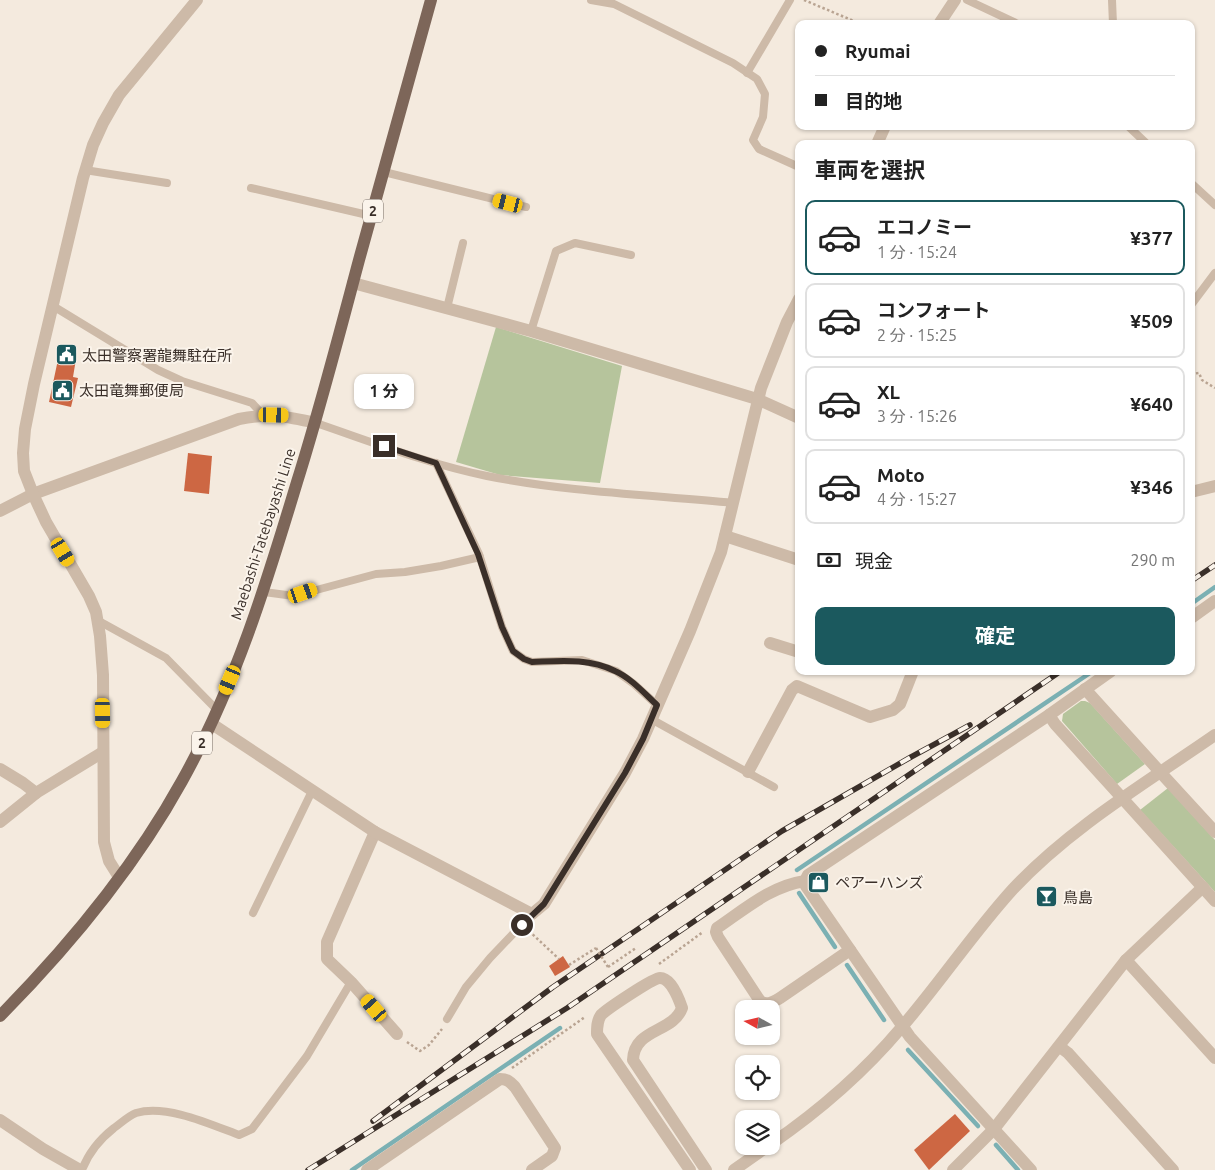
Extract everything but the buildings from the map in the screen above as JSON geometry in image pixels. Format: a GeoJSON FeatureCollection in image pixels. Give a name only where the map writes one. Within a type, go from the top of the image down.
{"type":"FeatureCollection","features":[{"type":"Feature","properties":{"kind":"main road","name":"Maebashi-Tatebayashi Line"},"geometry":{"type":"LineString","coordinates":[[0,1016],[63,949],[119,877],[182,782],[212,724],[264,592],[316,423],[431,0]]}},
{"type":"Feature","properties":{"kind":"street"},"geometry":{"type":"LineString","coordinates":[[119,877],[109,860],[104,842],[102,675],[98,620],[89,596],[46,522],[24,471],[25,429],[34,384],[92,145],[119,95],[197,0]]}},
{"type":"Feature","properties":{"kind":"street"},"geometry":{"type":"LineString","coordinates":[[942,20],[955,0]]}},
{"type":"Feature","properties":{"kind":"street"},"geometry":{"type":"LineString","coordinates":[[353,283],[530,331],[757,399],[795,416]]}},
{"type":"Feature","properties":{"kind":"street"},"geometry":{"type":"LineString","coordinates":[[212,724],[374,832],[532,914],[544,904],[625,773],[643,739],[690,631],[721,552],[757,399],[787,322],[795,307]]}},
{"type":"Feature","properties":{"kind":"street"},"geometry":{"type":"LineString","coordinates":[[0,511],[33,494],[239,419],[263,415],[286,415],[316,423]]}},
{"type":"Feature","properties":{"kind":"street"},"geometry":{"type":"LineString","coordinates":[[1195,491],[1215,486]]}},
{"type":"Feature","properties":{"kind":"street"},"geometry":{"type":"LineString","coordinates":[[725,536],[795,559]]}},
{"type":"Feature","properties":{"kind":"street"},"geometry":{"type":"LineString","coordinates":[[1195,615],[1215,602]]}},
{"type":"Feature","properties":{"kind":"street"},"geometry":{"type":"LineString","coordinates":[[770,643],[795,651]]}},
{"type":"Feature","properties":{"kind":"street"},"geometry":{"type":"LineString","coordinates":[[748,772],[792,690],[797,686],[870,716],[893,710],[900,704],[911,675]]}},
{"type":"Feature","properties":{"kind":"street"},"geometry":{"type":"LineString","coordinates":[[1031,1170],[903,1027],[806,886],[805,881],[808,875],[1049,715],[1105,675]]}},
{"type":"Feature","properties":{"kind":"street"},"geometry":{"type":"LineString","coordinates":[[1085,689],[1215,832]]}},
{"type":"Feature","properties":{"kind":"street"},"geometry":{"type":"LineString","coordinates":[[1049,715],[1055,724],[1215,901]]}},
{"type":"Feature","properties":{"kind":"street"},"geometry":{"type":"LineString","coordinates":[[780,1138],[833,1097],[903,1027],[973,937],[1014,889],[1054,849],[1215,735]]}},
{"type":"Feature","properties":{"kind":"street"},"geometry":{"type":"LineString","coordinates":[[0,822],[36,793],[103,752]]}},
{"type":"Feature","properties":{"kind":"street"},"geometry":{"type":"LineString","coordinates":[[0,769],[24,783],[36,793]]}},
{"type":"Feature","properties":{"kind":"street"},"geometry":{"type":"LineString","coordinates":[[374,832],[327,942],[327,959],[351,982],[397,1034]]}},
{"type":"Feature","properties":{"kind":"street"},"geometry":{"type":"LineString","coordinates":[[805,881],[793,883],[766,893],[717,928],[718,937],[760,1001],[764,1004],[780,998],[850,950]]}},
{"type":"Feature","properties":{"kind":"street"},"geometry":{"type":"LineString","coordinates":[[952,1170],[994,1129],[1060,1047],[1126,960],[1203,888]]}},
{"type":"Feature","properties":{"kind":"street"},"geometry":{"type":"LineString","coordinates":[[1126,960],[1215,1058]]}},
{"type":"Feature","properties":{"kind":"street"},"geometry":{"type":"LineString","coordinates":[[690,1170],[597,1034],[597,1026],[601,1016],[650,981],[660,978],[666,979],[673,988],[682,1008],[680,1014],[674,1019],[648,1035],[635,1046],[633,1060],[706,1170]]}},
{"type":"Feature","properties":{"kind":"street"},"geometry":{"type":"LineString","coordinates":[[1060,1047],[1068,1053],[1173,1170]]}},
{"type":"Feature","properties":{"kind":"street"},"geometry":{"type":"LineString","coordinates":[[366,1170],[500,1080],[510,1081],[555,1148],[552,1156],[532,1170]]}},
{"type":"Feature","properties":{"kind":"street"},"geometry":{"type":"LineString","coordinates":[[0,1120],[43,1149],[81,1170]]}},
{"type":"Feature","properties":{"kind":"street"},"geometry":{"type":"LineString","coordinates":[[734,1170],[755,1155]]}},
{"type":"Feature","properties":{"kind":"lane"},"geometry":{"type":"LineString","coordinates":[[591,0],[614,4],[733,63],[757,79],[765,94],[763,117],[753,140],[759,149],[795,166]]}},
{"type":"Feature","properties":{"kind":"lane"},"geometry":{"type":"LineString","coordinates":[[747,73],[790,0]]}},
{"type":"Feature","properties":{"kind":"lane"},"geometry":{"type":"LineString","coordinates":[[967,0],[1010,20]]}},
{"type":"Feature","properties":{"kind":"lane"},"geometry":{"type":"LineString","coordinates":[[1112,0],[1113,20]]}},
{"type":"Feature","properties":{"kind":"lane"},"geometry":{"type":"LineString","coordinates":[[1132,130],[1143,140]]}},
{"type":"Feature","properties":{"kind":"lane"},"geometry":{"type":"LineString","coordinates":[[85,170],[166,183]]}},
{"type":"Feature","properties":{"kind":"lane"},"geometry":{"type":"LineString","coordinates":[[384,172],[526,207]]}},
{"type":"Feature","properties":{"kind":"lane"},"geometry":{"type":"LineString","coordinates":[[251,188],[372,216]]}},
{"type":"Feature","properties":{"kind":"lane"},"geometry":{"type":"LineString","coordinates":[[1195,188],[1215,205]]}},
{"type":"Feature","properties":{"kind":"lane"},"geometry":{"type":"LineString","coordinates":[[447,308],[463,243]]}},
{"type":"Feature","properties":{"kind":"lane"},"geometry":{"type":"LineString","coordinates":[[530,331],[556,251],[576,243],[631,255]]}},
{"type":"Feature","properties":{"kind":"lane"},"geometry":{"type":"LineString","coordinates":[[1195,300],[1215,273]]}},
{"type":"Feature","properties":{"kind":"lane"},"geometry":{"type":"LineString","coordinates":[[53,306],[158,370],[182,381],[252,403],[263,415]]}},
{"type":"Feature","properties":{"kind":"lane"},"geometry":{"type":"LineString","coordinates":[[316,423],[436,463],[486,476],[561,487],[733,502]]}},
{"type":"Feature","properties":{"kind":"lane"},"geometry":{"type":"LineString","coordinates":[[436,463],[480,557],[502,627],[513,651],[532,662],[582,660],[616,671],[657,705]]}},
{"type":"Feature","properties":{"kind":"lane"},"geometry":{"type":"LineString","coordinates":[[264,592],[294,596],[376,574],[405,572],[442,566],[480,557]]}},
{"type":"Feature","properties":{"kind":"lane"},"geometry":{"type":"LineString","coordinates":[[98,620],[166,658],[217,710]]}},
{"type":"Feature","properties":{"kind":"lane"},"geometry":{"type":"LineString","coordinates":[[651,719],[774,787]]}},
{"type":"Feature","properties":{"kind":"lane"},"geometry":{"type":"LineString","coordinates":[[253,913],[312,791]]}},
{"type":"Feature","properties":{"kind":"lane"},"geometry":{"type":"LineString","coordinates":[[447,1019],[466,987],[490,958],[532,914]]}},
{"type":"Feature","properties":{"kind":"lane"},"geometry":{"type":"LineString","coordinates":[[81,1170],[86,1158],[107,1134],[134,1114],[143,1112],[172,1112],[239,1135],[252,1129],[307,1056],[351,982]]}},
{"type":"Feature","properties":{"kind":"path"},"geometry":{"type":"LineString","coordinates":[[804,0],[852,20]]}},
{"type":"Feature","properties":{"kind":"path"},"geometry":{"type":"LineString","coordinates":[[1195,374],[1199,373],[1202,380],[1215,388]]}},
{"type":"Feature","properties":{"kind":"path"},"geometry":{"type":"LineString","coordinates":[[522,925],[559,959]]}},
{"type":"Feature","properties":{"kind":"path"},"geometry":{"type":"LineString","coordinates":[[653,969],[703,932],[716,932]]}},
{"type":"Feature","properties":{"kind":"path"},"geometry":{"type":"LineString","coordinates":[[569,965],[596,948],[608,967],[636,948]]}},
{"type":"Feature","properties":{"kind":"path"},"geometry":{"type":"LineString","coordinates":[[500,1080],[509,1070],[585,1017]]}},
{"type":"Feature","properties":{"kind":"path"},"geometry":{"type":"LineString","coordinates":[[397,1034],[420,1051],[439,1035],[447,1019]]}},
{"type":"Feature","properties":{"kind":"green space"},"geometry":{"type":"Polygon","coordinates":[[[496,327],[622,366],[600,483],[500,475],[456,462],[496,327]]]}},
{"type":"Feature","properties":{"kind":"green space"},"geometry":{"type":"Polygon","coordinates":[[[1081,701],[1090,703],[1145,764],[1117,784],[1062,721],[1063,714],[1081,701]]]}},
{"type":"Feature","properties":{"kind":"green space"},"geometry":{"type":"Polygon","coordinates":[[[1168,788],[1215,840],[1215,892],[1140,810],[1168,788]]]}},
{"type":"Feature","properties":{"kind":"waterway"},"geometry":{"type":"LineString","coordinates":[[1195,601],[1215,587]]}},
{"type":"Feature","properties":{"kind":"waterway"},"geometry":{"type":"LineString","coordinates":[[797,870],[1087,675]]}},
{"type":"Feature","properties":{"kind":"waterway"},"geometry":{"type":"LineString","coordinates":[[799,893],[835,947]]}},
{"type":"Feature","properties":{"kind":"waterway"},"geometry":{"type":"LineString","coordinates":[[847,965],[884,1020]]}},
{"type":"Feature","properties":{"kind":"waterway"},"geometry":{"type":"LineString","coordinates":[[352,1170],[560,1028]]}},
{"type":"Feature","properties":{"kind":"waterway"},"geometry":{"type":"LineString","coordinates":[[908,1050],[978,1126]]}},
{"type":"Feature","properties":{"kind":"waterway"},"geometry":{"type":"LineString","coordinates":[[996,1145],[1018,1170]]}},
{"type":"Feature","properties":{"kind":"railway"},"geometry":{"type":"LineString","coordinates":[[1195,578],[1215,565]]}},
{"type":"Feature","properties":{"kind":"railway"},"geometry":{"type":"LineString","coordinates":[[308,1170],[567,1008],[1055,675]]}},
{"type":"Feature","properties":{"kind":"railway"},"geometry":{"type":"LineString","coordinates":[[373,1121],[553,987],[782,831],[970,725]]}},
{"type":"Feature","properties":{"kind":"place","name":"太田警察署龍舞駐在所"},"geometry":{"type":"Point","coordinates":[66,355]}},
{"type":"Feature","properties":{"kind":"place","name":"太田竜舞郵便局"},"geometry":{"type":"Point","coordinates":[63,390]}},
{"type":"Feature","properties":{"kind":"place","name":"ペアーハンズ"},"geometry":{"type":"Point","coordinates":[819,882]}},
{"type":"Feature","properties":{"kind":"place","name":"鳥島"},"geometry":{"type":"Point","coordinates":[1047,897]}},
{"type":"Feature","properties":{"kind":"route"},"geometry":{"type":"LineString","coordinates":[[384,446],[436,463],[478,554],[502,627],[513,651],[532,662],[582,660],[616,671],[657,705],[643,739],[625,773],[544,904],[522,925]]}}]}
